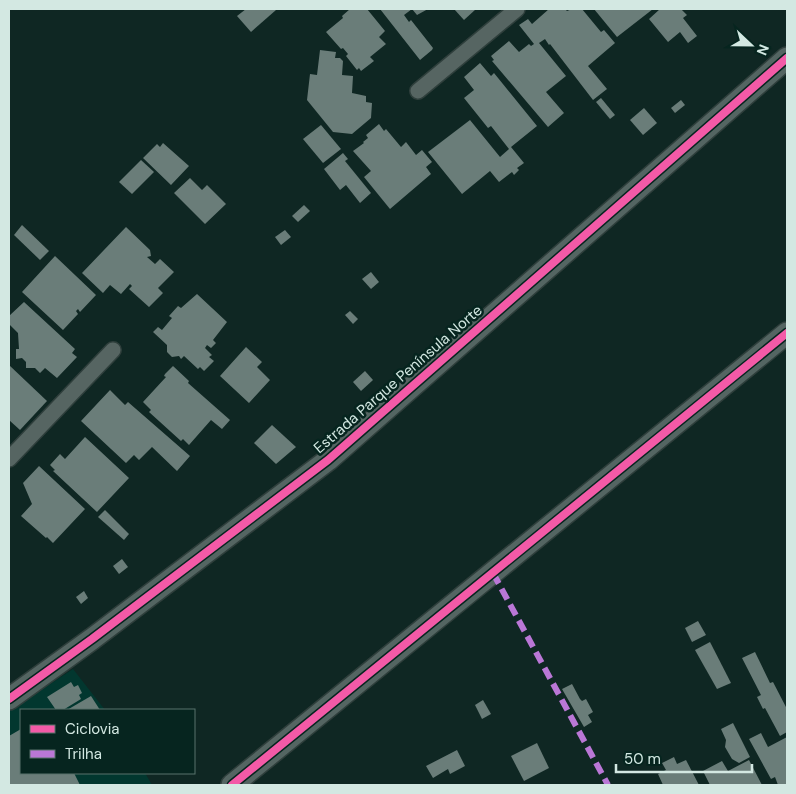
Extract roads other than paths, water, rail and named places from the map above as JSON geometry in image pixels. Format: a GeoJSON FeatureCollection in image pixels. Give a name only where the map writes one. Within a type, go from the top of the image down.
{"type":"FeatureCollection","features":[{"type":"Feature","properties":{"kind":"main road","name":"Estrada Parque Península Norte"},"geometry":{"type":"LineString","coordinates":[[9,699],[92,639],[328,460],[787,58]]}},
{"type":"Feature","properties":{"kind":"main road"},"geometry":{"type":"LineString","coordinates":[[232,785],[787,333]]}},
{"type":"Feature","properties":{"kind":"street"},"geometry":{"type":"LineString","coordinates":[[418,91],[517,9]]}},
{"type":"Feature","properties":{"kind":"street"},"geometry":{"type":"LineString","coordinates":[[9,459],[113,350]]}}]}
